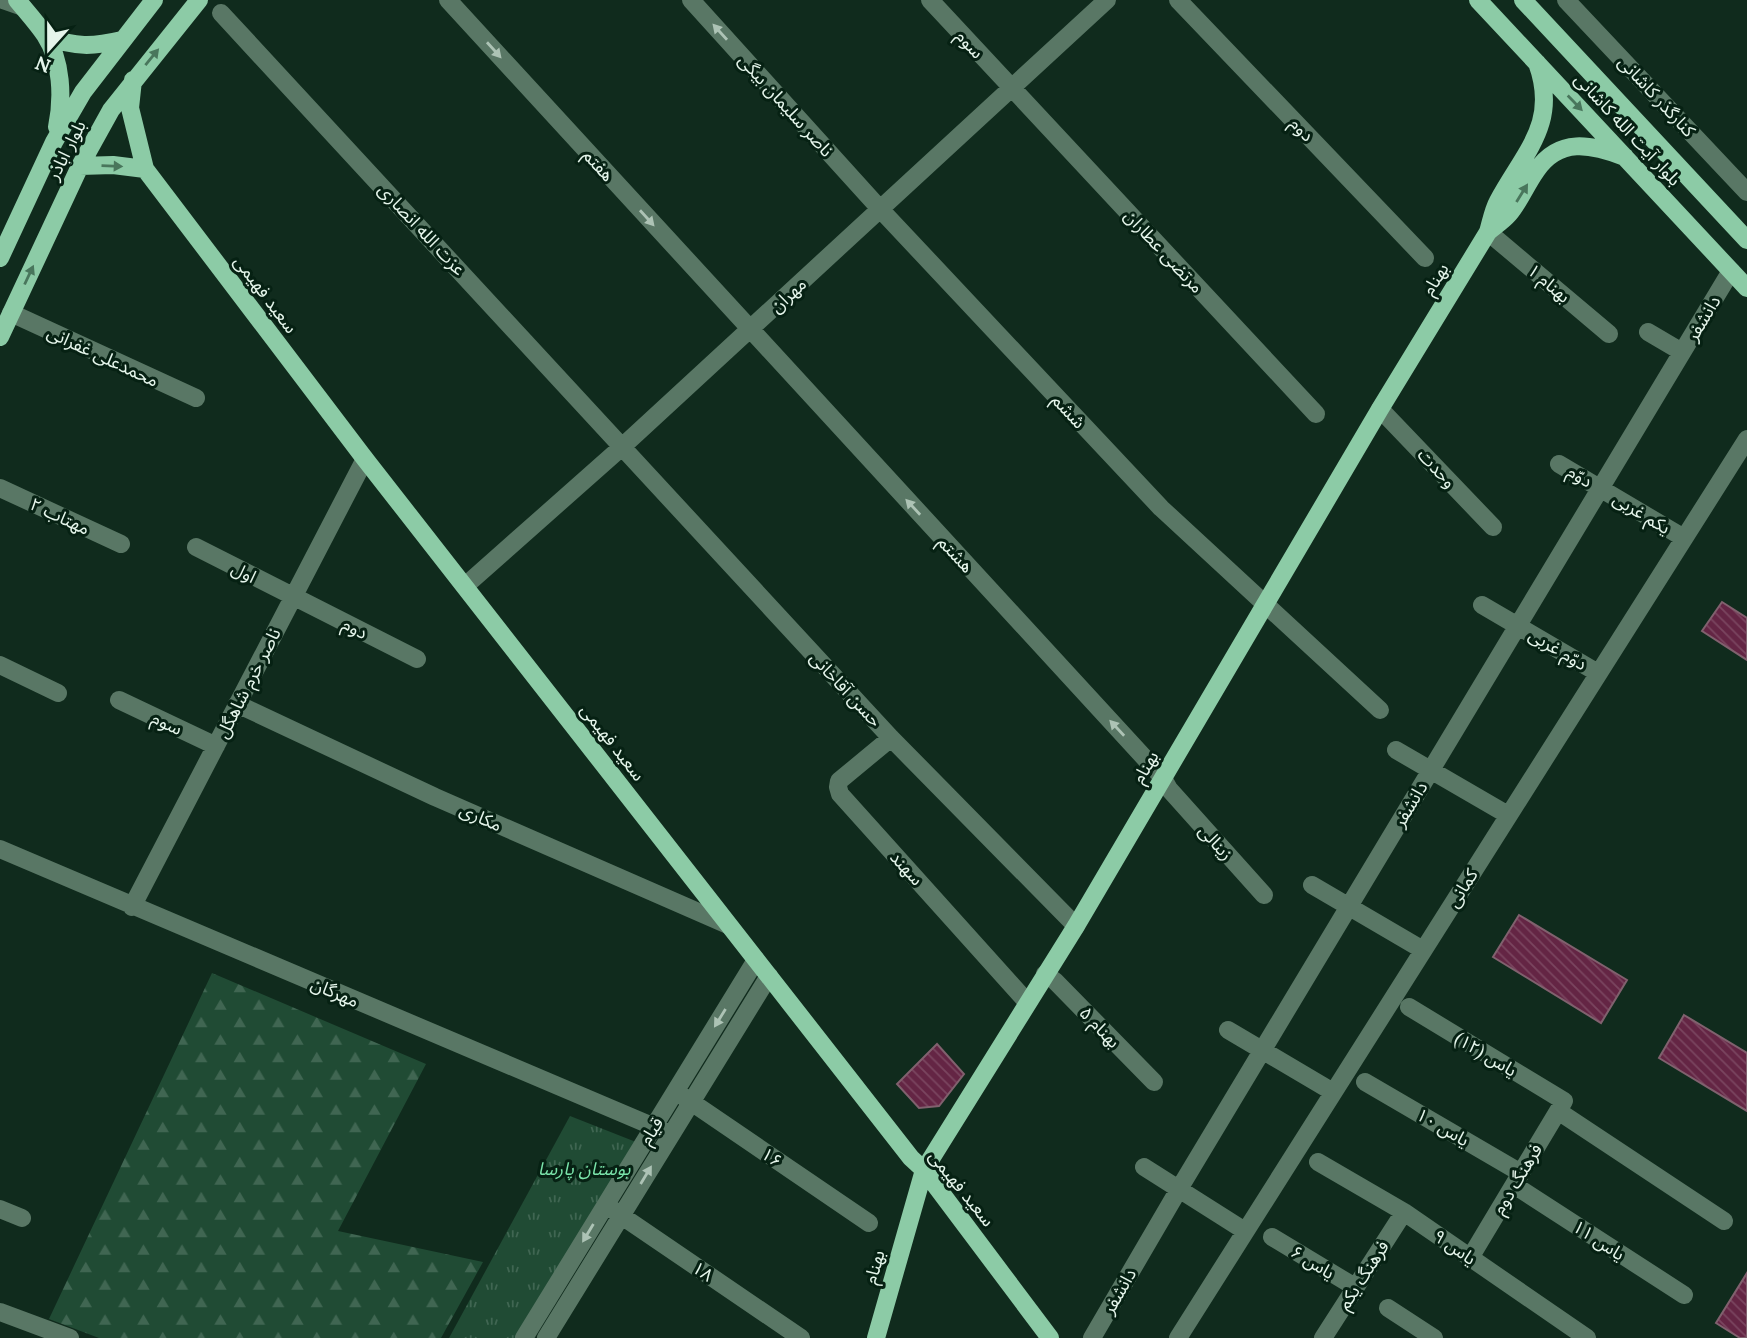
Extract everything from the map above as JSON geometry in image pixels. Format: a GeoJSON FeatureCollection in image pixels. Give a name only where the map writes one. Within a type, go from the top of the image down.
{"type":"FeatureCollection","features":[{"type":"Feature","properties":{"kind":"main road","name":"بلوار اباذر"},"geometry":{"type":"LineString","coordinates":[[2,250],[54,142],[83,92],[154,0]]}},
{"type":"Feature","properties":{"kind":"main road","name":"بلوار اباذر"},"geometry":{"type":"LineString","coordinates":[[0,337],[80,166],[111,110],[199,0]]}},
{"type":"Feature","properties":{"kind":"main road","name":"بلوار آیت الله کاشانی"},"geometry":{"type":"LineString","coordinates":[[1478,0],[1747,288]]}},
{"type":"Feature","properties":{"kind":"main road","name":"بلوار آیت الله کاشانی"},"geometry":{"type":"LineString","coordinates":[[1523,0],[1747,240]]}},
{"type":"Feature","properties":{"kind":"main road"},"geometry":{"type":"LineString","coordinates":[[20,4],[47,37],[59,71],[61,107],[54,142]]}},
{"type":"Feature","properties":{"kind":"main road"},"geometry":{"type":"LineString","coordinates":[[47,37],[71,45],[97,46],[122,40]]}},
{"type":"Feature","properties":{"kind":"main road","name":"بهنام"},"geometry":{"type":"LineString","coordinates":[[876,1338],[924,1170],[1166,784],[1265,603],[1488,232],[1496,204],[1535,141],[1546,103],[1544,81],[1537,63]]}},
{"type":"Feature","properties":{"kind":"main road"},"geometry":{"type":"LineString","coordinates":[[80,166],[113,165],[145,169],[130,108],[133,80]]}},
{"type":"Feature","properties":{"kind":"main road"},"geometry":{"type":"LineString","coordinates":[[1535,141],[1545,135],[1552,136],[1555,143],[1553,153]]}},
{"type":"Feature","properties":{"kind":"main road"},"geometry":{"type":"LineString","coordinates":[[1553,153],[1570,147],[1584,146],[1607,150],[1628,158]]}},
{"type":"Feature","properties":{"kind":"main road","name":"بهنام"},"geometry":{"type":"LineString","coordinates":[[1488,232],[1509,214],[1538,169],[1553,153]]}},
{"type":"Feature","properties":{"kind":"main road","name":"سعید فهیمی"},"geometry":{"type":"LineString","coordinates":[[145,169],[365,459],[911,1158],[924,1170],[1050,1338]]}},
{"type":"Feature","properties":{"kind":"street"},"geometry":{"type":"LineString","coordinates":[[3,0],[20,4]]}},
{"type":"Feature","properties":{"kind":"street","name":"هفتم"},"geometry":{"type":"LineString","coordinates":[[447,0],[750,330]]}},
{"type":"Feature","properties":{"kind":"street","name":"ناصر سلیمان بیگی"},"geometry":{"type":"LineString","coordinates":[[691,0],[881,210]]}},
{"type":"Feature","properties":{"kind":"street","name":"سوم"},"geometry":{"type":"LineString","coordinates":[[930,0],[1011,88]]}},
{"type":"Feature","properties":{"kind":"street","name":"مهران"},"geometry":{"type":"LineString","coordinates":[[465,586],[623,446],[1107,0]]}},
{"type":"Feature","properties":{"kind":"street","name":"دوم"},"geometry":{"type":"LineString","coordinates":[[1178,0],[1425,258]]}},
{"type":"Feature","properties":{"kind":"street","name":"کنارگذر کاشانی"},"geometry":{"type":"LineString","coordinates":[[1566,0],[1747,192]]}},
{"type":"Feature","properties":{"kind":"street","name":"عزت الله انصاری"},"geometry":{"type":"LineString","coordinates":[[220,13],[623,446]]}},
{"type":"Feature","properties":{"kind":"street","name":"مرتضی عطاران"},"geometry":{"type":"LineString","coordinates":[[1011,88],[1316,414]]}},
{"type":"Feature","properties":{"kind":"street","name":"ششم"},"geometry":{"type":"LineString","coordinates":[[881,210],[1161,508],[1380,710]]}},
{"type":"Feature","properties":{"kind":"street","name":"بهنام ۱"},"geometry":{"type":"LineString","coordinates":[[1488,232],[1609,334]]}},
{"type":"Feature","properties":{"kind":"street","name":"دانشفر"},"geometry":{"type":"LineString","coordinates":[[1092,1338],[1262,1050],[1731,271]]}},
{"type":"Feature","properties":{"kind":"street","name":"محمدعلی غفرانی"},"geometry":{"type":"LineString","coordinates":[[11,313],[196,398]]}},
{"type":"Feature","properties":{"kind":"street","name":"هشتم"},"geometry":{"type":"LineString","coordinates":[[750,330],[1166,784]]}},
{"type":"Feature","properties":{"kind":"street"},"geometry":{"type":"LineString","coordinates":[[1648,332],[1682,352]]}},
{"type":"Feature","properties":{"kind":"street","name":"وحدت"},"geometry":{"type":"LineString","coordinates":[[1380,409],[1493,527]]}},
{"type":"Feature","properties":{"kind":"street","name":"کمانی"},"geometry":{"type":"LineString","coordinates":[[1178,1338],[1747,439]]}},
{"type":"Feature","properties":{"kind":"street","name":"حسن آقاخانی"},"geometry":{"type":"LineString","coordinates":[[623,446],[891,738],[1076,926]]}},
{"type":"Feature","properties":{"kind":"street","name":"ناصر خرم شاهگل"},"geometry":{"type":"LineString","coordinates":[[132,907],[365,459]]}},
{"type":"Feature","properties":{"kind":"street","name":"دوّم"},"geometry":{"type":"LineString","coordinates":[[1559,464],[1600,488]]}},
{"type":"Feature","properties":{"kind":"street","name":"مهتاب ۲"},"geometry":{"type":"LineString","coordinates":[[0,488],[121,544]]}},
{"type":"Feature","properties":{"kind":"street","name":"یکم غربی"},"geometry":{"type":"LineString","coordinates":[[1600,488],[1684,538]]}},
{"type":"Feature","properties":{"kind":"street","name":"اول"},"geometry":{"type":"LineString","coordinates":[[196,547],[293,596]]}},
{"type":"Feature","properties":{"kind":"street","name":"دوم"},"geometry":{"type":"LineString","coordinates":[[293,596],[417,659]]}},
{"type":"Feature","properties":{"kind":"street","name":"دوّم غربی"},"geometry":{"type":"LineString","coordinates":[[1482,605],[1598,673]]}},
{"type":"Feature","properties":{"kind":"street"},"geometry":{"type":"LineString","coordinates":[[0,665],[58,693]]}},
{"type":"Feature","properties":{"kind":"street","name":"سوم"},"geometry":{"type":"LineString","coordinates":[[119,700],[216,746]]}},
{"type":"Feature","properties":{"kind":"street","name":"مکاری"},"geometry":{"type":"LineString","coordinates":[[237,704],[435,797],[728,925]]}},
{"type":"Feature","properties":{"kind":"street","name":"سهند"},"geometry":{"type":"LineString","coordinates":[[891,738],[839,781],[840,794],[1027,1002]]}},
{"type":"Feature","properties":{"kind":"street"},"geometry":{"type":"LineString","coordinates":[[1396,750],[1508,815]]}},
{"type":"Feature","properties":{"kind":"street","name":"زینالی"},"geometry":{"type":"LineString","coordinates":[[1166,784],[1264,895]]}},
{"type":"Feature","properties":{"kind":"street","name":"مهرگان"},"geometry":{"type":"LineString","coordinates":[[0,849],[671,1134]]}},
{"type":"Feature","properties":{"kind":"street"},"geometry":{"type":"LineString","coordinates":[[1312,885],[1423,950]]}},
{"type":"Feature","properties":{"kind":"street","name":"قیام"},"geometry":{"type":"LineString","coordinates":[[524,1338],[756,960]]}},
{"type":"Feature","properties":{"kind":"street","name":"بهنام ۵"},"geometry":{"type":"LineString","coordinates":[[1045,974],[1154,1082]]}},
{"type":"Feature","properties":{"kind":"street","name":"قیام"},"geometry":{"type":"LineString","coordinates":[[550,1337],[769,976]]}},
{"type":"Feature","properties":{"kind":"street","name":"یاس (۱۲)"},"geometry":{"type":"LineString","coordinates":[[1409,1007],[1561,1106],[1724,1222]]}},
{"type":"Feature","properties":{"kind":"street"},"geometry":{"type":"LineString","coordinates":[[1228,1030],[1333,1092]]}},
{"type":"Feature","properties":{"kind":"street","name":"یاس ۱۰"},"geometry":{"type":"LineString","coordinates":[[1365,1082],[1517,1179]]}},
{"type":"Feature","properties":{"kind":"street","name":"۱۶"},"geometry":{"type":"LineString","coordinates":[[675,1091],[869,1223]]}},
{"type":"Feature","properties":{"kind":"street","name":"فرهنگ دوم"},"geometry":{"type":"LineString","coordinates":[[1471,1258],[1561,1106]]}},
{"type":"Feature","properties":{"kind":"street","name":"یاس ۹"},"geometry":{"type":"LineString","coordinates":[[1318,1162],[1404,1212],[1577,1335]]}},
{"type":"Feature","properties":{"kind":"street"},"geometry":{"type":"LineString","coordinates":[[1144,1167],[1245,1231]]}},
{"type":"Feature","properties":{"kind":"street","name":"یاس ۱۱"},"geometry":{"type":"LineString","coordinates":[[1517,1179],[1684,1295]]}},
{"type":"Feature","properties":{"kind":"street","name":"۱۸"},"geometry":{"type":"LineString","coordinates":[[606,1205],[801,1338]]}},
{"type":"Feature","properties":{"kind":"street"},"geometry":{"type":"LineString","coordinates":[[0,1209],[22,1218]]}},
{"type":"Feature","properties":{"kind":"street","name":"فرهنگ یکم"},"geometry":{"type":"LineString","coordinates":[[1323,1338],[1404,1212]]}},
{"type":"Feature","properties":{"kind":"street","name":"یاس ۶"},"geometry":{"type":"LineString","coordinates":[[1272,1237],[1355,1287]]}},
{"type":"Feature","properties":{"kind":"street"},"geometry":{"type":"LineString","coordinates":[[1388,1308],[1434,1338]]}},
{"type":"Feature","properties":{"kind":"street"},"geometry":{"type":"LineString","coordinates":[[0,1312],[39,1333],[70,1338]]}},
{"type":"Feature","properties":{"kind":"green space"},"geometry":{"type":"Polygon","coordinates":[[[212,973],[426,1064],[338,1231],[483,1262],[441,1338],[99,1338],[49,1319],[212,973]]]}},
{"type":"Feature","properties":{"kind":"green space","name":"بوستان پارسا"},"geometry":{"type":"Polygon","coordinates":[[[570,1116],[641,1144],[522,1338],[449,1338],[570,1116]]]}},
{"type":"Feature","properties":{"kind":"building"},"geometry":{"type":"Polygon","coordinates":[[[1722,602],[1747,618],[1747,660],[1702,631],[1722,602]]]}},
{"type":"Feature","properties":{"kind":"building"},"geometry":{"type":"Polygon","coordinates":[[[1519,915],[1627,980],[1601,1023],[1493,957],[1519,915]]]}},
{"type":"Feature","properties":{"kind":"building"},"geometry":{"type":"Polygon","coordinates":[[[1684,1015],[1747,1053],[1747,1111],[1659,1058],[1684,1015]]]}},
{"type":"Feature","properties":{"kind":"building"},"geometry":{"type":"Polygon","coordinates":[[[937,1044],[964,1074],[939,1106],[919,1108],[897,1084],[937,1044]]]}},
{"type":"Feature","properties":{"kind":"building"},"geometry":{"type":"Polygon","coordinates":[[[1747,1273],[1747,1338],[1740,1338],[1716,1323],[1747,1273]]]}}]}
